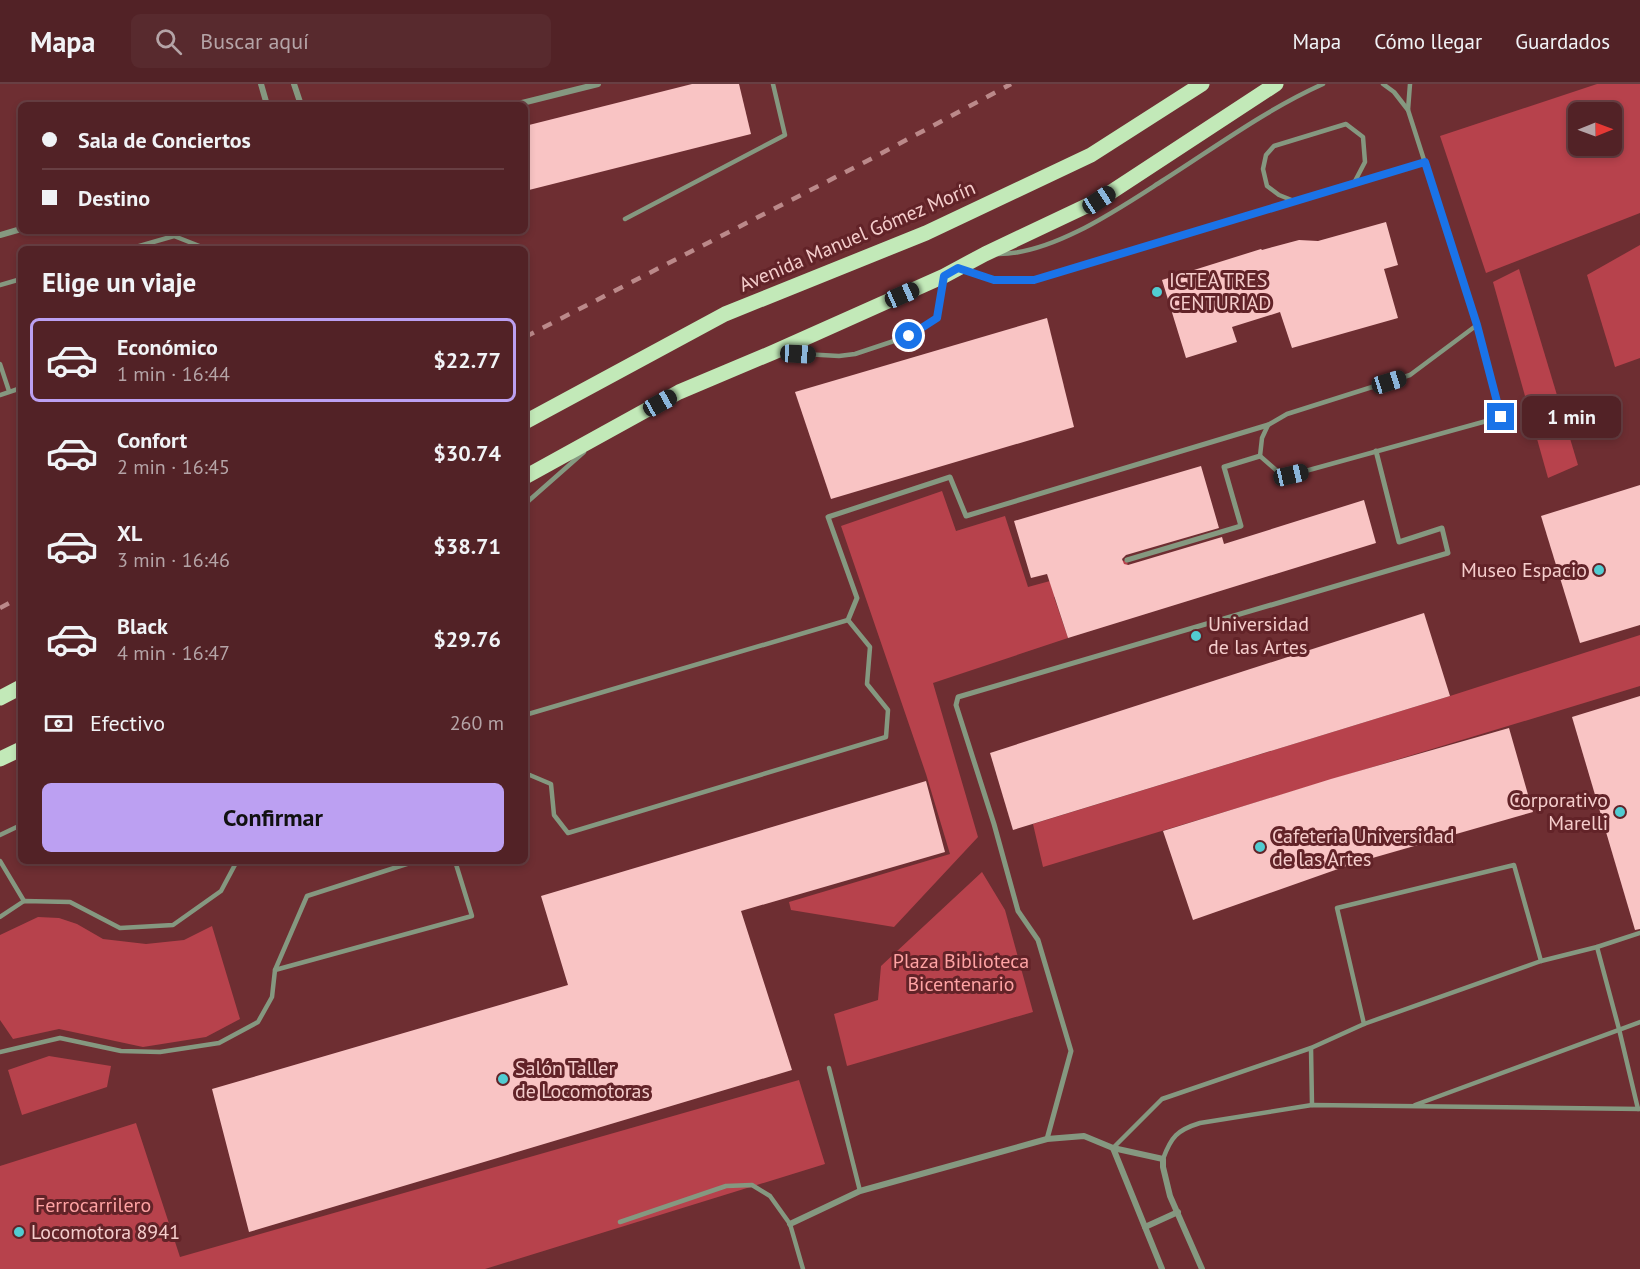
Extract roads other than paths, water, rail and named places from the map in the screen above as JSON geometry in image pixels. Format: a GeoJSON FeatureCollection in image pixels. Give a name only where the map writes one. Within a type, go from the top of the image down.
{"type":"FeatureCollection","features":[{"type":"Feature","properties":{"kind":"main road","name":"Avenida Manuel Gómez Morín"},"geometry":{"type":"LineString","coordinates":[[528,420],[725,314],[926,232],[1091,155],[1202,84]]}},
{"type":"Feature","properties":{"kind":"main road"},"geometry":{"type":"LineString","coordinates":[[528,475],[679,392],[944,276],[1099,200],[1276,84]]}},
{"type":"Feature","properties":{"kind":"main road"},"geometry":{"type":"LineString","coordinates":[[0,698],[18,689]]}},
{"type":"Feature","properties":{"kind":"main road"},"geometry":{"type":"LineString","coordinates":[[0,759],[18,751]]}},
{"type":"Feature","properties":{"kind":"street"},"geometry":{"type":"LineString","coordinates":[[261,84],[266,102]]}},
{"type":"Feature","properties":{"kind":"street"},"geometry":{"type":"LineString","coordinates":[[294,84],[300,102]]}},
{"type":"Feature","properties":{"kind":"street"},"geometry":{"type":"LineString","coordinates":[[526,102],[598,84]]}},
{"type":"Feature","properties":{"kind":"street"},"geometry":{"type":"LineString","coordinates":[[0,235],[18,230]]}},
{"type":"Feature","properties":{"kind":"street"},"geometry":{"type":"LineString","coordinates":[[848,620],[856,598],[828,517],[950,477],[966,516],[1268,424]]}},
{"type":"Feature","properties":{"kind":"street"},"geometry":{"type":"LineString","coordinates":[[1047,1139],[1071,1051],[1038,940],[1018,911],[994,825],[956,705],[958,697],[1448,553],[1442,528],[1399,542],[1376,451]]}},
{"type":"Feature","properties":{"kind":"street"},"geometry":{"type":"LineString","coordinates":[[1127,560],[1241,526],[1224,467],[1260,456]]}},
{"type":"Feature","properties":{"kind":"street"},"geometry":{"type":"LineString","coordinates":[[790,1224],[860,1191],[1047,1139],[1084,1136],[1113,1148],[1163,1159],[1170,1196],[1202,1269]]}},
{"type":"Feature","properties":{"kind":"street"},"geometry":{"type":"LineString","coordinates":[[1113,1148],[1162,1269]]}},
{"type":"Feature","properties":{"kind":"street"},"geometry":{"type":"LineString","coordinates":[[1145,1227],[1178,1212]]}},
{"type":"Feature","properties":{"kind":"lane"},"geometry":{"type":"LineString","coordinates":[[625,219],[785,135],[773,84]]}},
{"type":"Feature","properties":{"kind":"lane"},"geometry":{"type":"LineString","coordinates":[[985,254],[1013,255],[1057,241],[1119,209],[1257,121],[1323,84]]}},
{"type":"Feature","properties":{"kind":"lane"},"geometry":{"type":"LineString","coordinates":[[1383,84],[1394,92],[1408,110],[1477,325],[1501,417],[1291,475],[1276,470],[1260,456],[1262,438],[1268,424],[1287,414],[1410,375],[1477,325]]}},
{"type":"Feature","properties":{"kind":"lane"},"geometry":{"type":"LineString","coordinates":[[1408,110],[1410,84]]}},
{"type":"Feature","properties":{"kind":"lane"},"geometry":{"type":"LineString","coordinates":[[1294,201],[1279,195],[1267,186],[1263,170],[1266,155],[1274,146],[1346,124],[1363,137],[1365,162],[1354,183]]}},
{"type":"Feature","properties":{"kind":"lane"},"geometry":{"type":"LineString","coordinates":[[958,268],[994,280],[1034,280],[1425,162]]}},
{"type":"Feature","properties":{"kind":"lane"},"geometry":{"type":"LineString","coordinates":[[139,246],[174,236],[199,246]]}},
{"type":"Feature","properties":{"kind":"lane"},"geometry":{"type":"LineString","coordinates":[[774,352],[839,356],[855,354],[909,336],[937,318],[944,276]]}},
{"type":"Feature","properties":{"kind":"lane"},"geometry":{"type":"LineString","coordinates":[[0,285],[18,280]]}},
{"type":"Feature","properties":{"kind":"lane"},"geometry":{"type":"LineString","coordinates":[[0,364],[9,391]]}},
{"type":"Feature","properties":{"kind":"lane"},"geometry":{"type":"LineString","coordinates":[[0,395],[18,389]]}},
{"type":"Feature","properties":{"kind":"lane"},"geometry":{"type":"LineString","coordinates":[[528,501],[602,436]]}},
{"type":"Feature","properties":{"kind":"lane"},"geometry":{"type":"LineString","coordinates":[[528,714],[848,620],[870,646],[867,684],[888,710],[886,737],[568,833],[554,815],[551,784],[528,774]]}},
{"type":"Feature","properties":{"kind":"lane"},"geometry":{"type":"LineString","coordinates":[[0,835],[18,826]]}},
{"type":"Feature","properties":{"kind":"lane"},"geometry":{"type":"LineString","coordinates":[[0,861],[24,901]]}},
{"type":"Feature","properties":{"kind":"lane"},"geometry":{"type":"LineString","coordinates":[[0,917],[24,901],[70,902],[120,928],[173,925],[221,891],[235,864]]}},
{"type":"Feature","properties":{"kind":"lane"},"geometry":{"type":"LineString","coordinates":[[0,1052],[60,1038],[121,1051],[160,1052],[219,1043],[258,1022],[272,997],[275,970],[307,896],[407,864]]}},
{"type":"Feature","properties":{"kind":"lane"},"geometry":{"type":"LineString","coordinates":[[275,970],[472,916],[456,864]]}},
{"type":"Feature","properties":{"kind":"lane"},"geometry":{"type":"LineString","coordinates":[[1364,1024],[1337,908],[1514,865],[1541,961]]}},
{"type":"Feature","properties":{"kind":"lane"},"geometry":{"type":"LineString","coordinates":[[1113,1148],[1162,1099],[1311,1048],[1364,1024],[1541,961],[1640,933]]}},
{"type":"Feature","properties":{"kind":"lane"},"geometry":{"type":"LineString","coordinates":[[1163,1159],[1168,1144],[1176,1134],[1189,1126],[1312,1105],[1639,1109],[1597,946]]}},
{"type":"Feature","properties":{"kind":"lane"},"geometry":{"type":"LineString","coordinates":[[1411,1107],[1640,1022]]}},
{"type":"Feature","properties":{"kind":"lane"},"geometry":{"type":"LineString","coordinates":[[1311,1048],[1312,1105]]}},
{"type":"Feature","properties":{"kind":"lane"},"geometry":{"type":"LineString","coordinates":[[829,1068],[860,1191]]}},
{"type":"Feature","properties":{"kind":"lane"},"geometry":{"type":"LineString","coordinates":[[620,1222],[726,1186],[752,1185],[770,1196],[790,1224],[803,1269]]}},
{"type":"Feature","properties":{"kind":"railway"},"geometry":{"type":"LineString","coordinates":[[528,335],[1011,84]]}},
{"type":"Feature","properties":{"kind":"railway"},"geometry":{"type":"LineString","coordinates":[[0,608],[18,599]]}},
{"type":"Feature","properties":{"kind":"place","name":"ICTEA TRES CENTURIAD"},"geometry":{"type":"Point","coordinates":[1157,292]}},
{"type":"Feature","properties":{"kind":"place","name":"Museo Espacio"},"geometry":{"type":"Point","coordinates":[1599,570]}},
{"type":"Feature","properties":{"kind":"place","name":"Universidad de las Artes"},"geometry":{"type":"Point","coordinates":[1196,636]}},
{"type":"Feature","properties":{"kind":"place","name":"Corporativo Marelli"},"geometry":{"type":"Point","coordinates":[1620,812]}},
{"type":"Feature","properties":{"kind":"place","name":"Cafeteria Universidad de las Artes"},"geometry":{"type":"Point","coordinates":[1260,847]}},
{"type":"Feature","properties":{"kind":"place","name":"Salón Taller de Locomotoras"},"geometry":{"type":"Point","coordinates":[503,1079]}},
{"type":"Feature","properties":{"kind":"place","name":"Locomotora 8941"},"geometry":{"type":"Point","coordinates":[19,1232]}},
{"type":"Feature","properties":{"kind":"park label","name":"Plaza Biblioteca Bicentenario"},"geometry":{"type":"Point","coordinates":[961,972]}},
{"type":"Feature","properties":{"kind":"park label","name":"Ferrocarrilero"},"geometry":{"type":"Point","coordinates":[93,1205]}}]}
